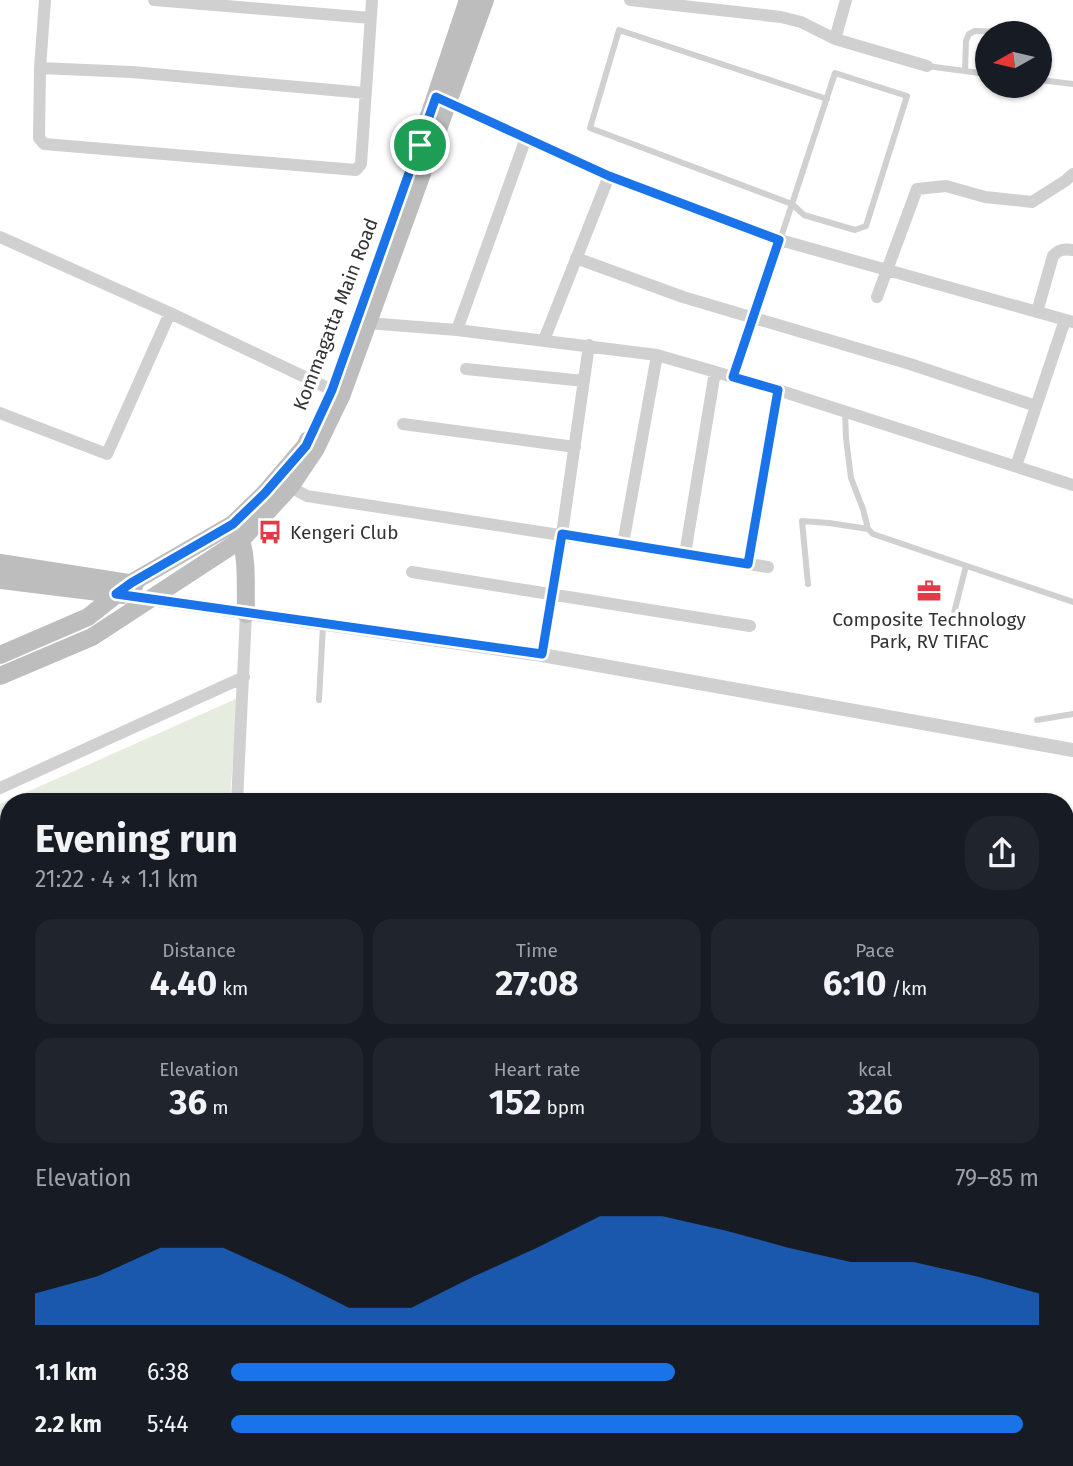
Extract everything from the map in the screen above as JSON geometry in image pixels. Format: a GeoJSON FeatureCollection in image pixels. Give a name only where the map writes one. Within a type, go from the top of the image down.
{"type":"FeatureCollection","features":[{"type":"Feature","properties":{"kind":"main road","name":"Kommagatta Main Road"},"geometry":{"type":"LineString","coordinates":[[0,676],[92,638],[167,589],[290,487],[315,450],[342,394],[441,99],[468,0]]}},
{"type":"Feature","properties":{"kind":"main road","name":"Kommagatta Main Road"},"geometry":{"type":"LineString","coordinates":[[0,655],[88,617],[131,583],[237,532],[265,493],[306,446],[332,390],[441,99],[485,0]]}},
{"type":"Feature","properties":{"kind":"main road"},"geometry":{"type":"LineString","coordinates":[[237,532],[245,576],[246,614]]}},
{"type":"Feature","properties":{"kind":"main road"},"geometry":{"type":"LineString","coordinates":[[0,563],[167,589]]}},
{"type":"Feature","properties":{"kind":"main road"},"geometry":{"type":"LineString","coordinates":[[0,580],[151,599]]}},
{"type":"Feature","properties":{"kind":"street"},"geometry":{"type":"LineString","coordinates":[[46,0],[40,68],[39,138],[44,144],[356,170],[361,164],[372,0]]}},
{"type":"Feature","properties":{"kind":"street"},"geometry":{"type":"LineString","coordinates":[[154,0],[371,18]]}},
{"type":"Feature","properties":{"kind":"street"},"geometry":{"type":"LineString","coordinates":[[630,0],[761,14],[801,22],[835,39],[927,66]]}},
{"type":"Feature","properties":{"kind":"street"},"geometry":{"type":"LineString","coordinates":[[761,14],[765,0]]}},
{"type":"Feature","properties":{"kind":"street"},"geometry":{"type":"LineString","coordinates":[[835,39],[846,0]]}},
{"type":"Feature","properties":{"kind":"street"},"geometry":{"type":"LineString","coordinates":[[40,68],[132,72],[365,93]]}},
{"type":"Feature","properties":{"kind":"street"},"geometry":{"type":"LineString","coordinates":[[441,99],[609,176],[779,240],[1069,321],[1016,466]]}},
{"type":"Feature","properties":{"kind":"street"},"geometry":{"type":"LineString","coordinates":[[457,330],[526,138]]}},
{"type":"Feature","properties":{"kind":"street"},"geometry":{"type":"LineString","coordinates":[[877,297],[917,189],[946,186],[985,197],[1032,202],[1073,174]]}},
{"type":"Feature","properties":{"kind":"street"},"geometry":{"type":"LineString","coordinates":[[544,340],[609,176]]}},
{"type":"Feature","properties":{"kind":"street"},"geometry":{"type":"LineString","coordinates":[[0,237],[170,313],[332,390]]}},
{"type":"Feature","properties":{"kind":"street"},"geometry":{"type":"LineString","coordinates":[[733,377],[779,240]]}},
{"type":"Feature","properties":{"kind":"street"},"geometry":{"type":"LineString","coordinates":[[1037,312],[1053,256],[1058,251],[1073,250]]}},
{"type":"Feature","properties":{"kind":"street"},"geometry":{"type":"LineString","coordinates":[[576,258],[683,297],[1036,406]]}},
{"type":"Feature","properties":{"kind":"street"},"geometry":{"type":"LineString","coordinates":[[0,413],[107,454],[170,313]]}},
{"type":"Feature","properties":{"kind":"street"},"geometry":{"type":"LineString","coordinates":[[367,323],[457,330],[657,355],[778,390],[1073,485]]}},
{"type":"Feature","properties":{"kind":"street"},"geometry":{"type":"LineString","coordinates":[[542,654],[589,345]]}},
{"type":"Feature","properties":{"kind":"street"},"geometry":{"type":"LineString","coordinates":[[623,544],[657,355]]}},
{"type":"Feature","properties":{"kind":"street"},"geometry":{"type":"LineString","coordinates":[[466,369],[584,381]]}},
{"type":"Feature","properties":{"kind":"street"},"geometry":{"type":"LineString","coordinates":[[685,554],[715,372]]}},
{"type":"Feature","properties":{"kind":"street"},"geometry":{"type":"LineString","coordinates":[[748,564],[778,390]]}},
{"type":"Feature","properties":{"kind":"street"},"geometry":{"type":"LineString","coordinates":[[403,424],[575,447]]}},
{"type":"Feature","properties":{"kind":"street"},"geometry":{"type":"LineString","coordinates":[[290,487],[307,496],[768,567]]}},
{"type":"Feature","properties":{"kind":"street"},"geometry":{"type":"LineString","coordinates":[[412,572],[750,626]]}},
{"type":"Feature","properties":{"kind":"street"},"geometry":{"type":"LineString","coordinates":[[151,599],[542,654],[1073,750]]}},
{"type":"Feature","properties":{"kind":"street"},"geometry":{"type":"LineString","coordinates":[[238,793],[246,614]]}},
{"type":"Feature","properties":{"kind":"street"},"geometry":{"type":"LineString","coordinates":[[0,788],[244,677]]}},
{"type":"Feature","properties":{"kind":"lane"},"geometry":{"type":"LineString","coordinates":[[779,240],[792,204],[827,99],[835,73],[907,96],[866,226],[855,230],[804,215],[792,204],[590,128],[619,30],[827,99]]}},
{"type":"Feature","properties":{"kind":"lane"},"geometry":{"type":"LineString","coordinates":[[965,71],[966,41],[969,34],[975,31]]}},
{"type":"Feature","properties":{"kind":"lane"},"geometry":{"type":"LineString","coordinates":[[927,66],[975,72]]}},
{"type":"Feature","properties":{"kind":"lane"},"geometry":{"type":"LineString","coordinates":[[1052,81],[1073,84]]}},
{"type":"Feature","properties":{"kind":"lane"},"geometry":{"type":"LineString","coordinates":[[845,411],[851,478],[868,529],[873,534],[1073,602]]}},
{"type":"Feature","properties":{"kind":"lane"},"geometry":{"type":"LineString","coordinates":[[808,584],[802,521],[868,529]]}},
{"type":"Feature","properties":{"kind":"lane"},"geometry":{"type":"LineString","coordinates":[[954,613],[966,566]]}},
{"type":"Feature","properties":{"kind":"lane"},"geometry":{"type":"LineString","coordinates":[[319,700],[323,623]]}},
{"type":"Feature","properties":{"kind":"lane"},"geometry":{"type":"LineString","coordinates":[[1037,720],[1073,714]]}},
{"type":"Feature","properties":{"kind":"shaded area"},"geometry":{"type":"Polygon","coordinates":[[[238,698],[230,793],[25,793],[238,698]]]}},
{"type":"Feature","properties":{"kind":"place","name":"Kengeri Club"},"geometry":{"type":"Point","coordinates":[270,532]}},
{"type":"Feature","properties":{"kind":"place","name":"Composite Technology Park, RV TIFAC"},"geometry":{"type":"Point","coordinates":[929,591]}},
{"type":"Feature","properties":{"kind":"route"},"geometry":{"type":"LineString","coordinates":[[436,97],[609,176],[779,240],[733,377],[778,390],[748,564],[562,534],[542,654],[116,594],[233,524],[265,493],[306,446],[332,390],[420,145],[436,97]]}}]}
